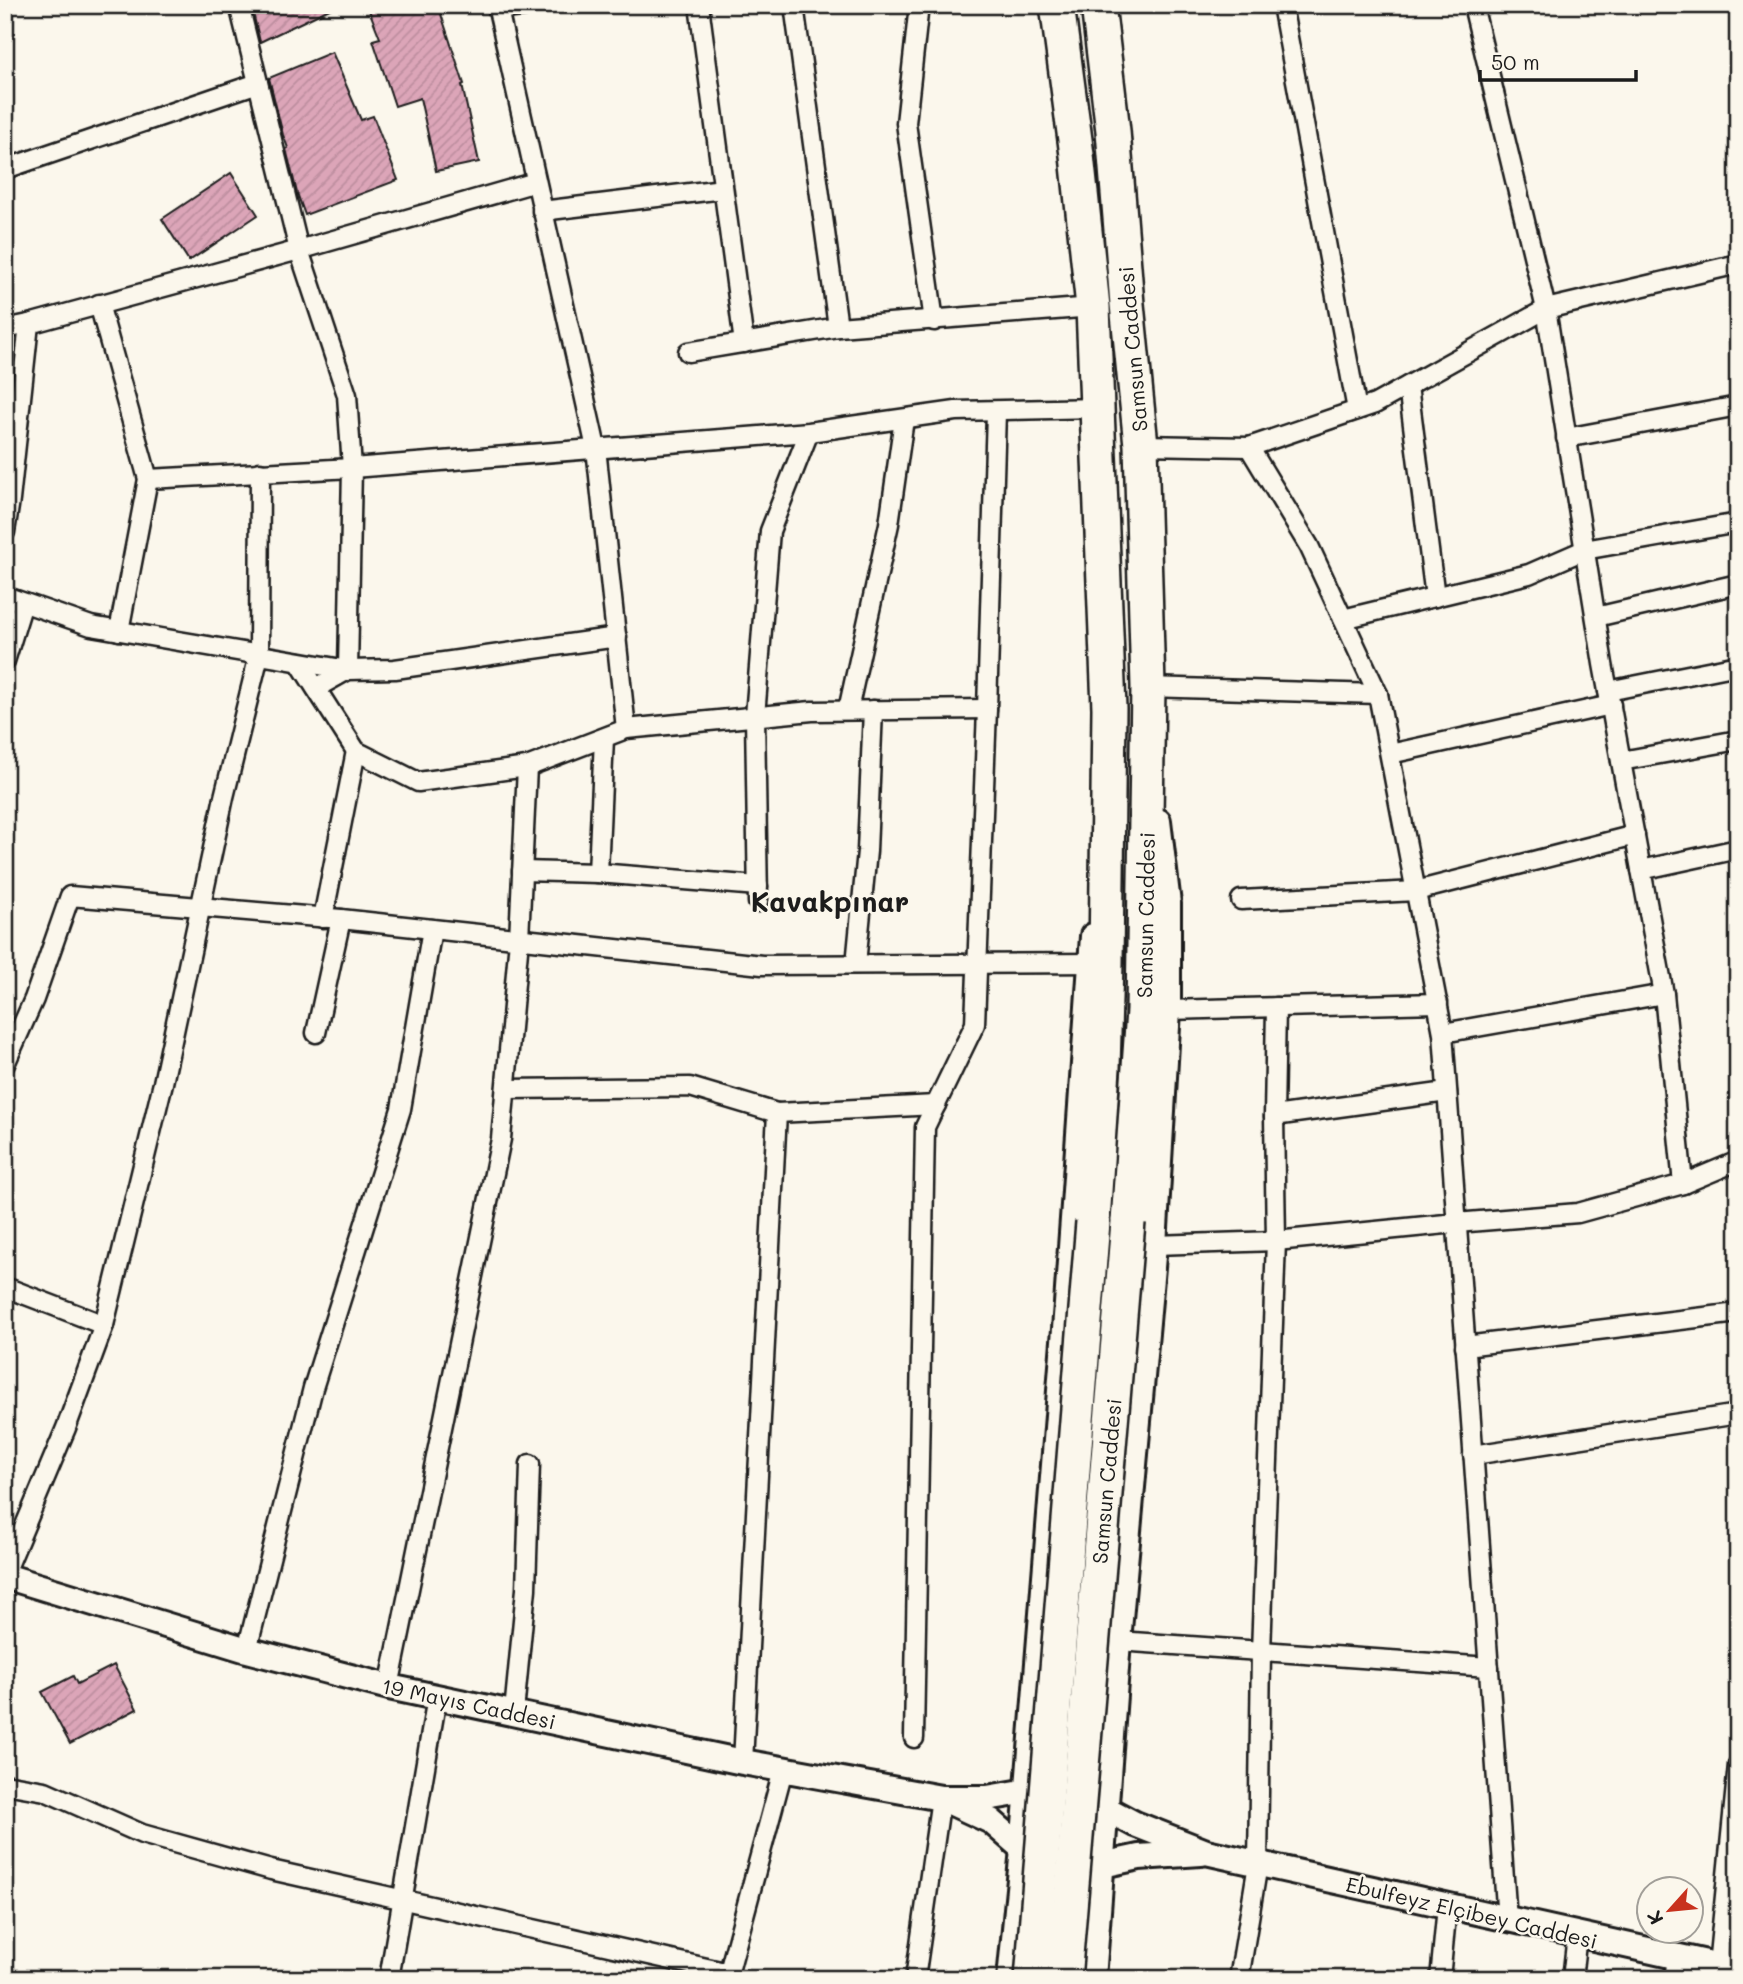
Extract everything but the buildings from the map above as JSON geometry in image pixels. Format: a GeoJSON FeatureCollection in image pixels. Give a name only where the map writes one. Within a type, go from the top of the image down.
{"type":"FeatureCollection","features":[{"type":"Feature","properties":{"kind":"highway","name":"Samsun Caddesi"},"geometry":{"type":"LineString","coordinates":[[1057,5],[1077,155],[1093,307],[1109,708],[1108,811],[1098,963],[1102,1068],[1062,1812]]}},
{"type":"Feature","properties":{"kind":"highway","name":"Samsun Caddesi"},"geometry":{"type":"LineString","coordinates":[[1062,1812],[1128,1222],[1143,1011],[1148,687],[1141,444],[1113,131],[1098,5]]}},
{"type":"Feature","properties":{"kind":"highway"},"geometry":{"type":"LineString","coordinates":[[1032,1979],[1062,1812]]}},
{"type":"Feature","properties":{"kind":"highway"},"geometry":{"type":"LineString","coordinates":[[1062,1812],[1064,1979]]}},
{"type":"Feature","properties":{"kind":"street"},"geometry":{"type":"LineString","coordinates":[[239,5],[299,250],[346,395],[352,468],[348,670]]}},
{"type":"Feature","properties":{"kind":"street"},"geometry":{"type":"LineString","coordinates":[[540,5],[497,8],[596,448],[626,729]]}},
{"type":"Feature","properties":{"kind":"street"},"geometry":{"type":"LineString","coordinates":[[699,5],[744,343]]}},
{"type":"Feature","properties":{"kind":"street"},"geometry":{"type":"LineString","coordinates":[[794,5],[838,327]]}},
{"type":"Feature","properties":{"kind":"street"},"geometry":{"type":"LineString","coordinates":[[919,5],[906,123],[934,321]]}},
{"type":"Feature","properties":{"kind":"street"},"geometry":{"type":"LineString","coordinates":[[1282,5],[1357,410]]}},
{"type":"Feature","properties":{"kind":"street"},"geometry":{"type":"LineString","coordinates":[[1473,5],[1546,309],[1609,698],[1664,994],[1683,1184]]}},
{"type":"Feature","properties":{"kind":"street"},"geometry":{"type":"LineString","coordinates":[[5,169],[258,83]]}},
{"type":"Feature","properties":{"kind":"street"},"geometry":{"type":"LineString","coordinates":[[5,328],[29,324],[299,250],[536,182]]}},
{"type":"Feature","properties":{"kind":"street"},"geometry":{"type":"LineString","coordinates":[[542,211],[723,189]]}},
{"type":"Feature","properties":{"kind":"street"},"geometry":{"type":"LineString","coordinates":[[1141,444],[1249,447],[1375,404],[1546,309],[1738,264]]}},
{"type":"Feature","properties":{"kind":"street"},"geometry":{"type":"LineString","coordinates":[[99,304],[148,479],[119,631]]}},
{"type":"Feature","properties":{"kind":"street"},"geometry":{"type":"LineString","coordinates":[[688,352],[838,327],[1093,307]]}},
{"type":"Feature","properties":{"kind":"street"},"geometry":{"type":"LineString","coordinates":[[5,532],[29,324]]}},
{"type":"Feature","properties":{"kind":"street"},"geometry":{"type":"LineString","coordinates":[[1408,386],[1435,597]]}},
{"type":"Feature","properties":{"kind":"street"},"geometry":{"type":"LineString","coordinates":[[1566,438],[1738,406]]}},
{"type":"Feature","properties":{"kind":"street"},"geometry":{"type":"LineString","coordinates":[[148,479],[352,468],[809,432],[956,411],[1098,408]]}},
{"type":"Feature","properties":{"kind":"street"},"geometry":{"type":"LineString","coordinates":[[914,1738],[925,1127],[975,1024],[996,411]]}},
{"type":"Feature","properties":{"kind":"street"},"geometry":{"type":"LineString","coordinates":[[848,710],[889,524],[904,419]]}},
{"type":"Feature","properties":{"kind":"street"},"geometry":{"type":"LineString","coordinates":[[523,872],[598,873],[758,894],[755,716],[770,531],[809,432]]}},
{"type":"Feature","properties":{"kind":"street"},"geometry":{"type":"LineString","coordinates":[[1249,447],[1309,546],[1378,694],[1438,1003],[1443,1032],[1507,1920]]}},
{"type":"Feature","properties":{"kind":"street"},"geometry":{"type":"LineString","coordinates":[[5,1574],[66,1427],[104,1325],[163,1083],[223,797],[259,655],[260,472]]}},
{"type":"Feature","properties":{"kind":"street"},"geometry":{"type":"LineString","coordinates":[[1343,619],[1529,573],[1584,550],[1738,523]]}},
{"type":"Feature","properties":{"kind":"street"},"geometry":{"type":"LineString","coordinates":[[1596,617],[1738,584]]}},
{"type":"Feature","properties":{"kind":"street"},"geometry":{"type":"LineString","coordinates":[[5,596],[91,626],[348,670],[395,669],[617,637]]}},
{"type":"Feature","properties":{"kind":"street"},"geometry":{"type":"LineString","coordinates":[[5,661],[23,603]]}},
{"type":"Feature","properties":{"kind":"street"},"geometry":{"type":"LineString","coordinates":[[299,662],[356,751],[418,782],[527,767],[626,729],[812,711],[987,709]]}},
{"type":"Feature","properties":{"kind":"street"},"geometry":{"type":"LineString","coordinates":[[1390,754],[1738,665]]}},
{"type":"Feature","properties":{"kind":"street"},"geometry":{"type":"LineString","coordinates":[[316,688],[348,670]]}},
{"type":"Feature","properties":{"kind":"street"},"geometry":{"type":"LineString","coordinates":[[1148,687],[1378,694]]}},
{"type":"Feature","properties":{"kind":"street"},"geometry":{"type":"LineString","coordinates":[[856,964],[867,850],[873,710]]}},
{"type":"Feature","properties":{"kind":"street"},"geometry":{"type":"LineString","coordinates":[[598,873],[604,738]]}},
{"type":"Feature","properties":{"kind":"street"},"geometry":{"type":"LineString","coordinates":[[1621,761],[1738,740]]}},
{"type":"Feature","properties":{"kind":"street"},"geometry":{"type":"LineString","coordinates":[[1093,1979],[1118,1641],[1154,1245],[1168,1010],[1168,904],[1148,743]]}},
{"type":"Feature","properties":{"kind":"street"},"geometry":{"type":"LineString","coordinates":[[316,1033],[356,751]]}},
{"type":"Feature","properties":{"kind":"street"},"geometry":{"type":"LineString","coordinates":[[389,1687],[501,1139],[519,939],[527,767]]}},
{"type":"Feature","properties":{"kind":"street"},"geometry":{"type":"LineString","coordinates":[[1241,900],[1416,891],[1634,835]]}},
{"type":"Feature","properties":{"kind":"street"},"geometry":{"type":"LineString","coordinates":[[1641,870],[1738,849]]}},
{"type":"Feature","properties":{"kind":"street"},"geometry":{"type":"LineString","coordinates":[[5,1064],[34,999],[71,896],[332,918],[762,965],[1098,963],[1010,1979]]}},
{"type":"Feature","properties":{"kind":"street"},"geometry":{"type":"LineString","coordinates":[[247,1650],[313,1388],[401,1109],[432,929]]}},
{"type":"Feature","properties":{"kind":"street"},"geometry":{"type":"LineString","coordinates":[[1443,1032],[1664,994]]}},
{"type":"Feature","properties":{"kind":"street"},"geometry":{"type":"LineString","coordinates":[[1168,1010],[1438,1003]]}},
{"type":"Feature","properties":{"kind":"street"},"geometry":{"type":"LineString","coordinates":[[1239,1979],[1258,1864],[1261,1652],[1276,1241],[1276,1007]]}},
{"type":"Feature","properties":{"kind":"street"},"geometry":{"type":"LineString","coordinates":[[506,1089],[690,1087],[777,1113],[936,1105]]}},
{"type":"Feature","properties":{"kind":"street"},"geometry":{"type":"LineString","coordinates":[[1274,1116],[1447,1092]]}},
{"type":"Feature","properties":{"kind":"street"},"geometry":{"type":"LineString","coordinates":[[743,1762],[777,1113]]}},
{"type":"Feature","properties":{"kind":"street"},"geometry":{"type":"LineString","coordinates":[[1154,1245],[1276,1241],[1578,1213],[1683,1184],[1738,1161]]}},
{"type":"Feature","properties":{"kind":"street"},"geometry":{"type":"LineString","coordinates":[[5,1287],[104,1325]]}},
{"type":"Feature","properties":{"kind":"street"},"geometry":{"type":"LineString","coordinates":[[1465,1346],[1738,1312]]}},
{"type":"Feature","properties":{"kind":"street"},"geometry":{"type":"LineString","coordinates":[[1473,1455],[1738,1415]]}},
{"type":"Feature","properties":{"kind":"street"},"geometry":{"type":"LineString","coordinates":[[514,1713],[526,1589],[530,1464]]}},
{"type":"Feature","properties":{"kind":"street","name":"19 Mayıs Caddesi"},"geometry":{"type":"LineString","coordinates":[[5,1574],[247,1650],[437,1698],[783,1770],[942,1798],[987,1798],[1028,1790],[1062,1812]]}},
{"type":"Feature","properties":{"kind":"street"},"geometry":{"type":"LineString","coordinates":[[1118,1641],[1489,1667]]}},
{"type":"Feature","properties":{"kind":"street"},"geometry":{"type":"LineString","coordinates":[[389,1979],[437,1698]]}},
{"type":"Feature","properties":{"kind":"street"},"geometry":{"type":"LineString","coordinates":[[1733,1972],[1738,1765]]}},
{"type":"Feature","properties":{"kind":"street"},"geometry":{"type":"LineString","coordinates":[[5,1784],[45,1791],[142,1834],[271,1870],[728,1976],[783,1770]]}},
{"type":"Feature","properties":{"kind":"street"},"geometry":{"type":"LineString","coordinates":[[915,1979],[942,1798]]}},
{"type":"Feature","properties":{"kind":"street","name":"19 Mayıs Caddesi"},"geometry":{"type":"LineString","coordinates":[[942,1798],[991,1821],[1023,1849],[1057,1863]]}},
{"type":"Feature","properties":{"kind":"street","name":"Ebulfeyz Elçibey Caddesi"},"geometry":{"type":"LineString","coordinates":[[1062,1812],[1088,1799],[1135,1824],[1206,1852],[1577,1935],[1675,1968],[1733,1972]]}},
{"type":"Feature","properties":{"kind":"street","name":"Ebulfeyz Elçibey Caddesi"},"geometry":{"type":"LineString","coordinates":[[1057,1863],[1102,1865],[1139,1857],[1206,1852]]}},
{"type":"Feature","properties":{"kind":"street"},"geometry":{"type":"LineString","coordinates":[[1440,1979],[1447,1906]]}},
{"type":"Feature","properties":{"kind":"street"},"geometry":{"type":"LineString","coordinates":[[1572,1979],[1577,1935]]}},
{"type":"Feature","properties":{"kind":"district","name":"Kavakpınar"},"geometry":{"type":"Point","coordinates":[830,901]}}]}
